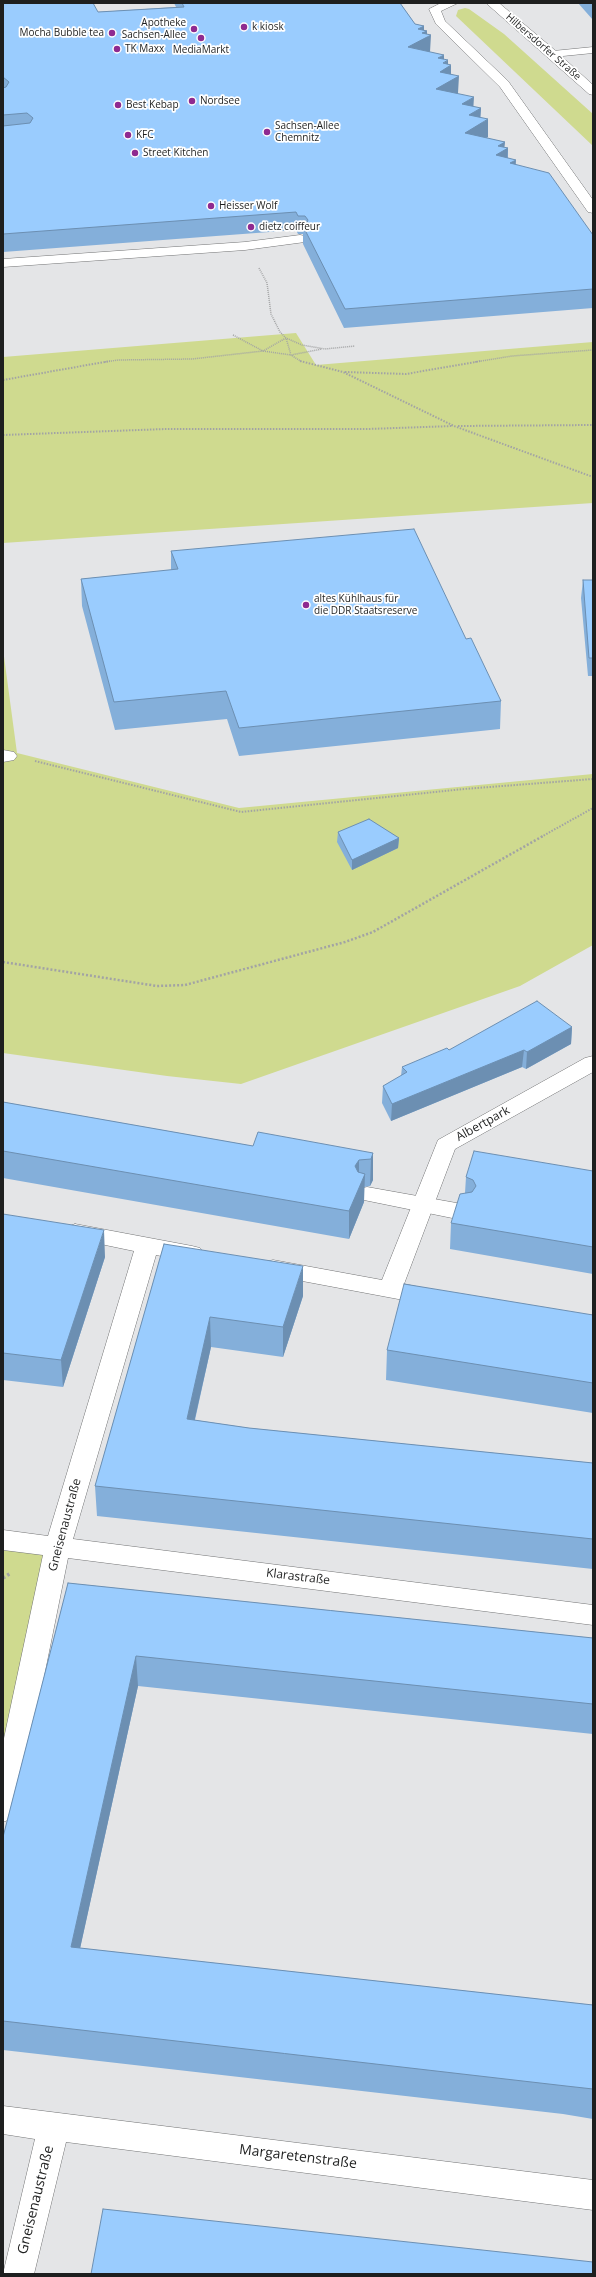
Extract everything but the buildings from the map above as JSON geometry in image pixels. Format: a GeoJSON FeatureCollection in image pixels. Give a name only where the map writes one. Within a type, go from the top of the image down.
{"type":"FeatureCollection","features":[{"type":"Feature","properties":{"kind":"street"},"geometry":{"type":"LineString","coordinates":[[452,3],[435,9],[440,22],[504,84],[593,210]]}},
{"type":"Feature","properties":{"kind":"street","name":"Hilbersdorfer Straße"},"geometry":{"type":"LineString","coordinates":[[492,3],[593,91]]}},
{"type":"Feature","properties":{"kind":"street"},"geometry":{"type":"LineString","coordinates":[[552,54],[593,50]]}},
{"type":"Feature","properties":{"kind":"street"},"geometry":{"type":"LineString","coordinates":[[3,263],[246,246],[300,239]]}},
{"type":"Feature","properties":{"kind":"street","name":"Albertpark"},"geometry":{"type":"LineString","coordinates":[[390,1290],[446,1144],[593,1062]]}},
{"type":"Feature","properties":{"kind":"street"},"geometry":{"type":"LineString","coordinates":[[367,1194],[423,1206],[462,1212]]}},
{"type":"Feature","properties":{"kind":"street"},"geometry":{"type":"LineString","coordinates":[[56,1229],[210,1257]]}},
{"type":"Feature","properties":{"kind":"street","name":"Gneisenaustraße"},"geometry":{"type":"LineString","coordinates":[[3,1810],[58,1545],[147,1245]]}},
{"type":"Feature","properties":{"kind":"street"},"geometry":{"type":"LineString","coordinates":[[249,1264],[449,1300]]}},
{"type":"Feature","properties":{"kind":"street","name":"Klarastraße"},"geometry":{"type":"LineString","coordinates":[[3,1540],[58,1545],[593,1615]]}},
{"type":"Feature","properties":{"kind":"street","name":"Margaretenstraße"},"geometry":{"type":"LineString","coordinates":[[3,2120],[593,2195]]}},
{"type":"Feature","properties":{"kind":"street","name":"Gneisenaustraße"},"geometry":{"type":"LineString","coordinates":[[18,2274],[54,2126]]}},
{"type":"Feature","properties":{"kind":"path"},"geometry":{"type":"LineString","coordinates":[[246,246],[267,283],[271,314],[280,332],[286,338],[302,345],[325,349]]}},
{"type":"Feature","properties":{"kind":"path"},"geometry":{"type":"LineString","coordinates":[[233,335],[263,351]]}},
{"type":"Feature","properties":{"kind":"path"},"geometry":{"type":"LineString","coordinates":[[263,351],[286,338]]}},
{"type":"Feature","properties":{"kind":"path"},"geometry":{"type":"LineString","coordinates":[[286,338],[292,355],[301,362],[343,372],[406,374],[512,356],[593,350]]}},
{"type":"Feature","properties":{"kind":"path"},"geometry":{"type":"LineString","coordinates":[[3,380],[118,360],[192,359],[263,351],[292,355],[325,349],[355,346]]}},
{"type":"Feature","properties":{"kind":"path"},"geometry":{"type":"LineString","coordinates":[[343,372],[454,426],[502,442],[593,477]]}},
{"type":"Feature","properties":{"kind":"path"},"geometry":{"type":"LineString","coordinates":[[3,435],[166,429],[368,429],[454,426],[593,425]]}},
{"type":"Feature","properties":{"kind":"path"},"geometry":{"type":"LineString","coordinates":[[5,756],[21,757],[241,812],[464,789],[593,779]]}},
{"type":"Feature","properties":{"kind":"path"},"geometry":{"type":"LineString","coordinates":[[3,962],[157,986],[185,985],[346,942],[373,932],[593,808]]}},
{"type":"Feature","properties":{"kind":"green space"},"geometry":{"type":"Polygon","coordinates":[[[465,8],[469,9],[504,34],[593,114],[593,146],[456,16],[458,10],[465,8]]]}},
{"type":"Feature","properties":{"kind":"green space"},"geometry":{"type":"Polygon","coordinates":[[[296,333],[316,365],[593,342],[593,503],[3,543],[3,357],[296,333]]]}},
{"type":"Feature","properties":{"kind":"green space"},"geometry":{"type":"Polygon","coordinates":[[[3,649],[17,753],[239,808],[593,774],[593,945],[520,986],[241,1084],[167,1076],[3,1053],[3,649]]]}},
{"type":"Feature","properties":{"kind":"green space"},"geometry":{"type":"Polygon","coordinates":[[[3,1548],[46,1552],[3,1752],[3,1548]]]}},
{"type":"Feature","properties":{"kind":"place","name":"k kiosk"},"geometry":{"type":"Point","coordinates":[244,27]}},
{"type":"Feature","properties":{"kind":"place","name":"Apotheke Sachsen-Allee"},"geometry":{"type":"Point","coordinates":[194,29]}},
{"type":"Feature","properties":{"kind":"place","name":"Mocha Bubble tea"},"geometry":{"type":"Point","coordinates":[112,33]}},
{"type":"Feature","properties":{"kind":"place","name":"MediaMarkt"},"geometry":{"type":"Point","coordinates":[201,38]}},
{"type":"Feature","properties":{"kind":"place","name":"TK Maxx"},"geometry":{"type":"Point","coordinates":[117,49]}},
{"type":"Feature","properties":{"kind":"place","name":"Nordsee"},"geometry":{"type":"Point","coordinates":[192,101]}},
{"type":"Feature","properties":{"kind":"place","name":"Best Kebap"},"geometry":{"type":"Point","coordinates":[118,105]}},
{"type":"Feature","properties":{"kind":"place","name":"Sachsen-Allee Chemnitz"},"geometry":{"type":"Point","coordinates":[267,132]}},
{"type":"Feature","properties":{"kind":"place","name":"KFC"},"geometry":{"type":"Point","coordinates":[128,135]}},
{"type":"Feature","properties":{"kind":"place","name":"Street Kitchen"},"geometry":{"type":"Point","coordinates":[135,153]}},
{"type":"Feature","properties":{"kind":"place","name":"Heisser Wolf"},"geometry":{"type":"Point","coordinates":[211,206]}},
{"type":"Feature","properties":{"kind":"place","name":"dietz coiffeur"},"geometry":{"type":"Point","coordinates":[251,227]}},
{"type":"Feature","properties":{"kind":"place","name":"altes Kühlhaus für die DDR Staatsreserve"},"geometry":{"type":"Point","coordinates":[306,605]}}]}
